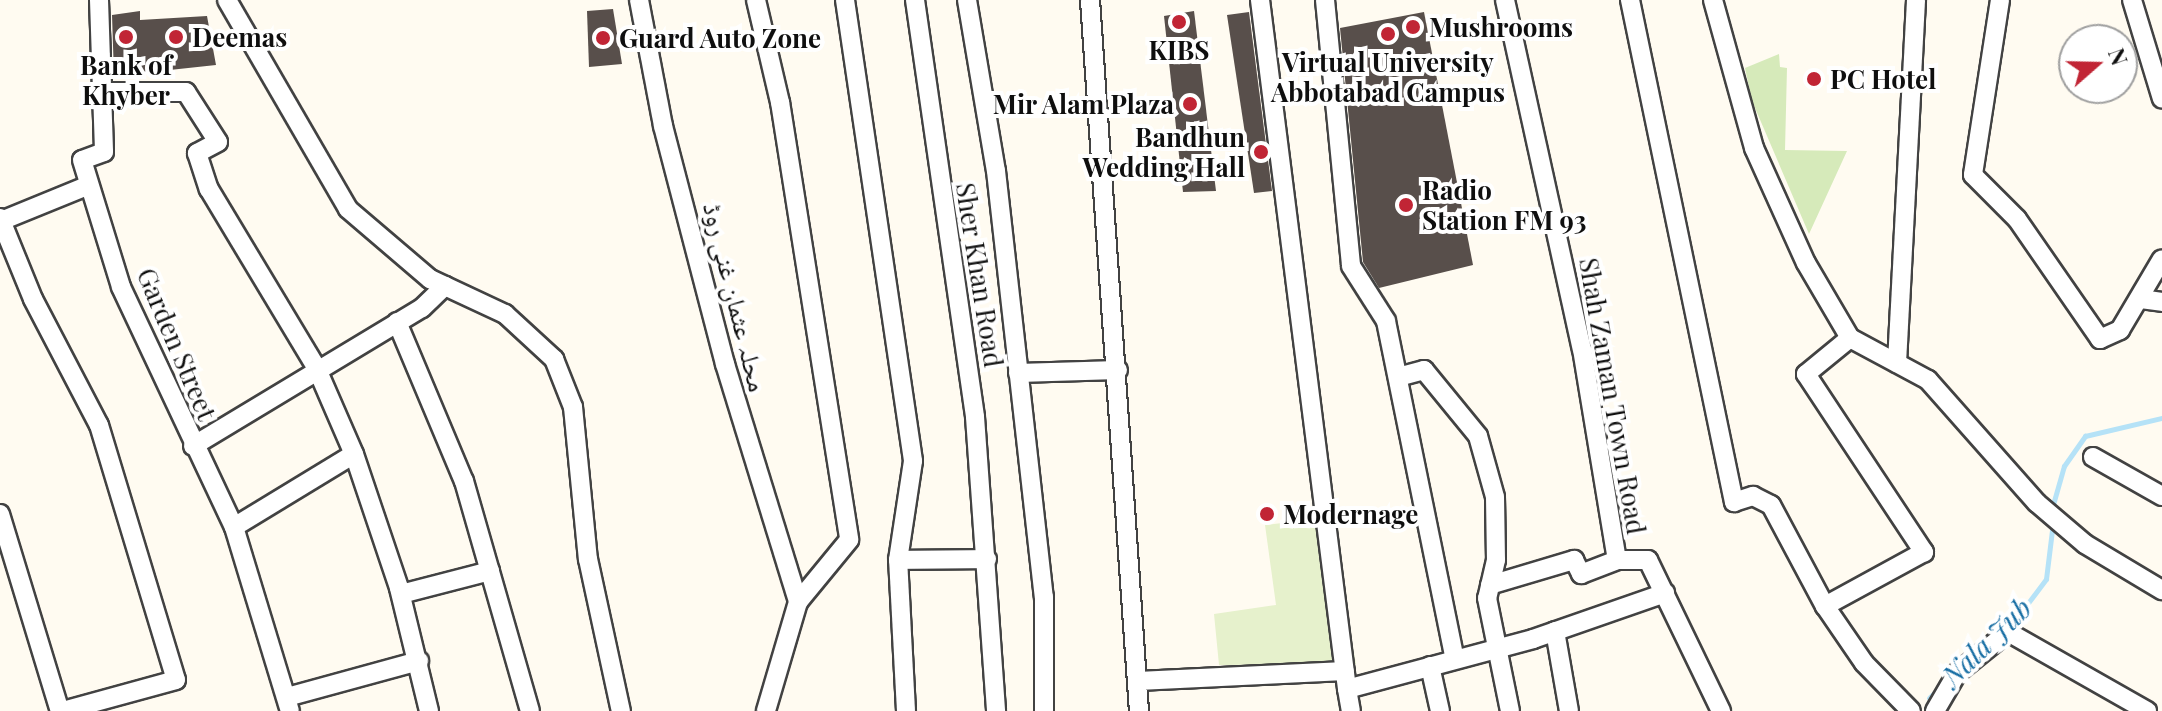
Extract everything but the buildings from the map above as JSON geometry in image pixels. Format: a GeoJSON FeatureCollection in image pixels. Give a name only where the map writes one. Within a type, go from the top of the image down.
{"type":"FeatureCollection","features":[{"type":"Feature","properties":{"kind":"street","name":"Garden Street"},"geometry":{"type":"LineString","coordinates":[[99,0],[104,152],[82,160],[121,287],[193,446],[234,527],[288,704]]}},
{"type":"Feature","properties":{"kind":"street"},"geometry":{"type":"LineString","coordinates":[[227,0],[348,209],[445,286],[505,314],[540,342],[565,386],[577,435],[588,559],[621,711]]}},
{"type":"Feature","properties":{"kind":"street","name":"محلہ عثمان غنی روڈ"},"geometry":{"type":"LineString","coordinates":[[639,0],[663,126],[725,364],[798,602]]}},
{"type":"Feature","properties":{"kind":"street"},"geometry":{"type":"LineString","coordinates":[[756,0],[780,102],[849,540],[798,602],[766,711]]}},
{"type":"Feature","properties":{"kind":"street"},"geometry":{"type":"LineString","coordinates":[[845,0],[913,461],[898,560],[906,711]]}},
{"type":"Feature","properties":{"kind":"street","name":"Sher Khan Road"},"geometry":{"type":"LineString","coordinates":[[915,0],[938,181],[959,282],[987,559],[996,711]]}},
{"type":"Feature","properties":{"kind":"street"},"geometry":{"type":"LineString","coordinates":[[967,0],[996,171],[1044,597],[1044,711]]}},
{"type":"Feature","properties":{"kind":"street"},"geometry":{"type":"LineString","coordinates":[[1090,0],[1118,370],[1139,711]]}},
{"type":"Feature","properties":{"kind":"street"},"geometry":{"type":"LineString","coordinates":[[1260,0],[1351,711]]}},
{"type":"Feature","properties":{"kind":"street"},"geometry":{"type":"LineString","coordinates":[[1325,0],[1351,266],[1386,321],[1455,659]]}},
{"type":"Feature","properties":{"kind":"street","name":"Shah Zaman Town Road"},"geometry":{"type":"LineString","coordinates":[[1505,0],[1582,349],[1617,560],[1648,560],[1721,711]]}},
{"type":"Feature","properties":{"kind":"street"},"geometry":{"type":"LineString","coordinates":[[1630,0],[1734,502],[1753,496],[1771,505],[1825,606],[1884,686],[1911,711]]}},
{"type":"Feature","properties":{"kind":"street"},"geometry":{"type":"LineString","coordinates":[[1713,0],[1754,148],[1806,263],[1850,338],[1928,380],[2043,508],[2063,525],[2162,590]]}},
{"type":"Feature","properties":{"kind":"street"},"geometry":{"type":"LineString","coordinates":[[1897,363],[1916,0]]}},
{"type":"Feature","properties":{"kind":"street"},"geometry":{"type":"LineString","coordinates":[[2000,0],[1973,175],[2017,219],[2100,339],[2120,330],[2162,259]]}},
{"type":"Feature","properties":{"kind":"street"},"geometry":{"type":"LineString","coordinates":[[2132,0],[2162,99]]}},
{"type":"Feature","properties":{"kind":"street"},"geometry":{"type":"LineString","coordinates":[[102,92],[186,92],[218,142],[197,153],[209,189],[317,369],[354,454],[401,594],[429,711]]}},
{"type":"Feature","properties":{"kind":"street"},"geometry":{"type":"LineString","coordinates":[[0,514],[62,711],[176,680],[99,425],[33,299],[1,219],[89,185]]}},
{"type":"Feature","properties":{"kind":"street"},"geometry":{"type":"LineString","coordinates":[[193,446],[397,322],[445,286]]}},
{"type":"Feature","properties":{"kind":"street"},"geometry":{"type":"LineString","coordinates":[[2141,299],[2162,302]]}},
{"type":"Feature","properties":{"kind":"street"},"geometry":{"type":"LineString","coordinates":[[397,322],[464,481],[530,711]]}},
{"type":"Feature","properties":{"kind":"street"},"geometry":{"type":"LineString","coordinates":[[1825,606],[1924,552],[1806,374],[1850,338]]}},
{"type":"Feature","properties":{"kind":"street"},"geometry":{"type":"LineString","coordinates":[[1018,373],[1118,370]]}},
{"type":"Feature","properties":{"kind":"street"},"geometry":{"type":"LineString","coordinates":[[1398,377],[1424,370],[1478,436],[1495,497],[1487,598],[1510,711]]}},
{"type":"Feature","properties":{"kind":"street"},"geometry":{"type":"LineString","coordinates":[[234,527],[354,454]]}},
{"type":"Feature","properties":{"kind":"street"},"geometry":{"type":"LineString","coordinates":[[2093,457],[2162,496]]}},
{"type":"Feature","properties":{"kind":"street"},"geometry":{"type":"LineString","coordinates":[[898,560],[987,559]]}},
{"type":"Feature","properties":{"kind":"street"},"geometry":{"type":"LineString","coordinates":[[1490,585],[1574,560],[1581,574],[1617,560]]}},
{"type":"Feature","properties":{"kind":"street"},"geometry":{"type":"LineString","coordinates":[[401,594],[490,571]]}},
{"type":"Feature","properties":{"kind":"street"},"geometry":{"type":"LineString","coordinates":[[1138,681],[1346,680],[1430,666],[1555,631],[1665,593]]}},
{"type":"Feature","properties":{"kind":"street"},"geometry":{"type":"LineString","coordinates":[[1555,631],[1569,711]]}},
{"type":"Feature","properties":{"kind":"street"},"geometry":{"type":"LineString","coordinates":[[1935,711],[1957,673],[2008,632],[2147,711]]}},
{"type":"Feature","properties":{"kind":"street"},"geometry":{"type":"LineString","coordinates":[[288,704],[419,661]]}},
{"type":"Feature","properties":{"kind":"street"},"geometry":{"type":"LineString","coordinates":[[1430,666],[1440,711]]}},
{"type":"Feature","properties":{"kind":"green space"},"geometry":{"type":"Polygon","coordinates":[[[1779,54],[1780,67],[1787,68],[1785,150],[1847,151],[1809,234],[1752,101],[1745,68],[1779,54]]]}},
{"type":"Feature","properties":{"kind":"green space"},"geometry":{"type":"Polygon","coordinates":[[[1330,517],[1356,664],[1219,665],[1214,614],[1276,605],[1265,525],[1330,517]]]}},
{"type":"Feature","properties":{"kind":"waterway","name":"Nala Jub"},"geometry":{"type":"LineString","coordinates":[[2052,508],[2064,466],[2085,436],[2162,418]]}},
{"type":"Feature","properties":{"kind":"waterway","name":"Nala Jub"},"geometry":{"type":"LineString","coordinates":[[2010,627],[2046,579],[2053,522]]}},
{"type":"Feature","properties":{"kind":"waterway","name":"Nala Jub"},"geometry":{"type":"LineString","coordinates":[[1929,698],[1939,688]]}},
{"type":"Feature","properties":{"kind":"place","name":"KIBS"},"geometry":{"type":"Point","coordinates":[1179,22]}},
{"type":"Feature","properties":{"kind":"place","name":"Mushrooms"},"geometry":{"type":"Point","coordinates":[1413,27]}},
{"type":"Feature","properties":{"kind":"place","name":"Virtual University Abbotabad Campus"},"geometry":{"type":"Point","coordinates":[1388,34]}},
{"type":"Feature","properties":{"kind":"place","name":"Bank of Khyber"},"geometry":{"type":"Point","coordinates":[126,37]}},
{"type":"Feature","properties":{"kind":"place","name":"Deemas"},"geometry":{"type":"Point","coordinates":[176,37]}},
{"type":"Feature","properties":{"kind":"place","name":"Guard Auto Zone"},"geometry":{"type":"Point","coordinates":[603,38]}},
{"type":"Feature","properties":{"kind":"place","name":"PC Hotel"},"geometry":{"type":"Point","coordinates":[1814,79]}},
{"type":"Feature","properties":{"kind":"place","name":"Mir Alam Plaza"},"geometry":{"type":"Point","coordinates":[1190,104]}},
{"type":"Feature","properties":{"kind":"place","name":"Bandhun Wedding Hall"},"geometry":{"type":"Point","coordinates":[1261,152]}},
{"type":"Feature","properties":{"kind":"place","name":"Radio Station FM 93"},"geometry":{"type":"Point","coordinates":[1406,205]}},
{"type":"Feature","properties":{"kind":"place","name":"Modernage"},"geometry":{"type":"Point","coordinates":[1267,514]}}]}
